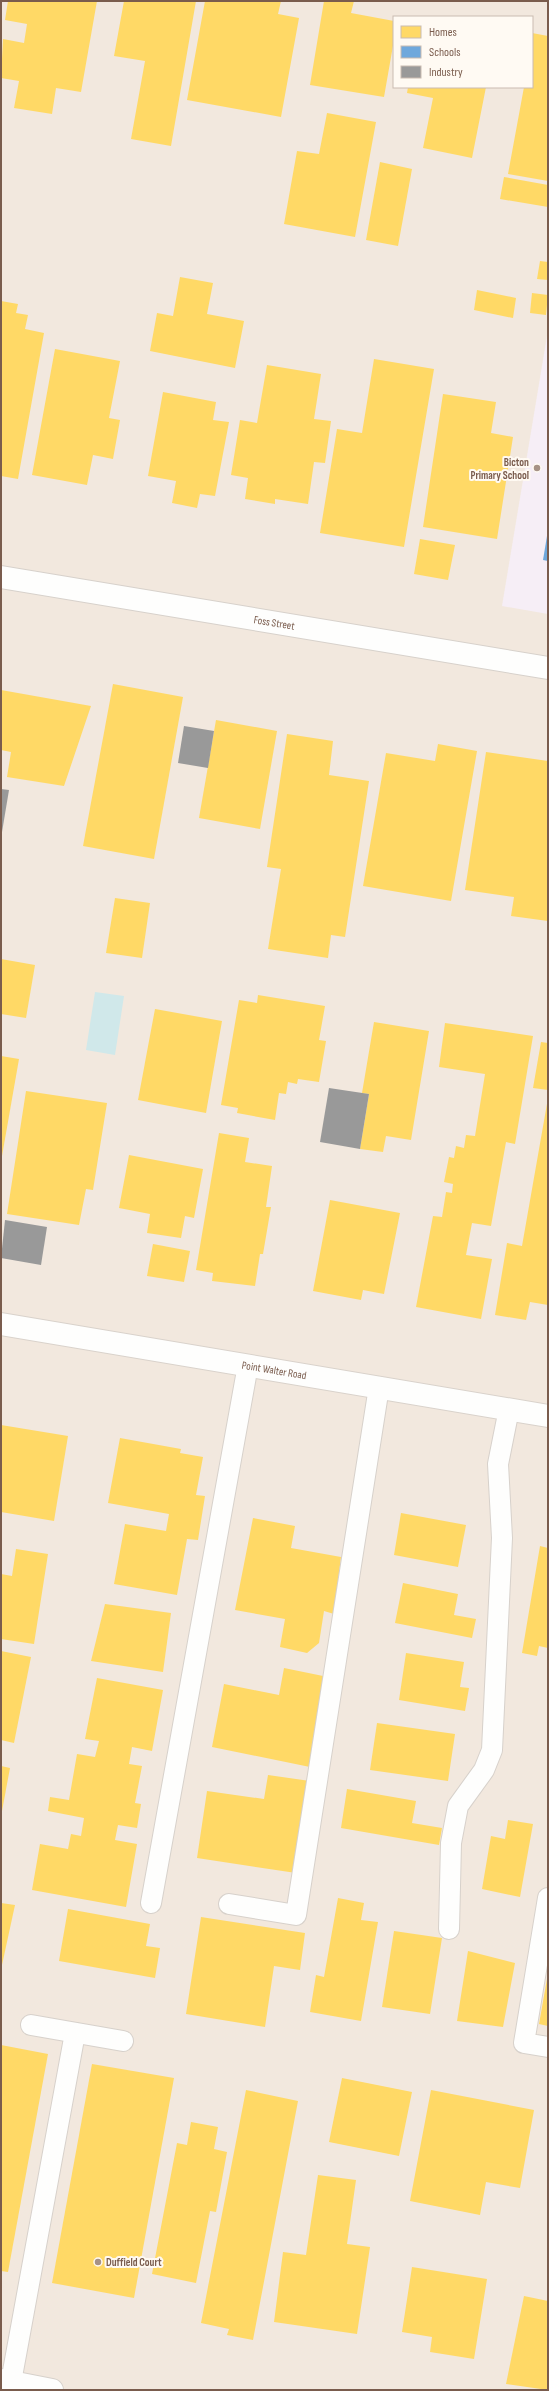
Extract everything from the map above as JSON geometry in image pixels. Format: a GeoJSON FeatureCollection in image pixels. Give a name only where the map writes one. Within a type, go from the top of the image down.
{"type":"FeatureCollection","features":[{"type":"Feature","properties":{"kind":"street","name":"Foss Street"},"geometry":{"type":"LineString","coordinates":[[1,577],[548,668]]}},
{"type":"Feature","properties":{"kind":"street","name":"Point Walter Road"},"geometry":{"type":"LineString","coordinates":[[1,1324],[548,1416]]}},
{"type":"Feature","properties":{"kind":"street"},"geometry":{"type":"LineString","coordinates":[[6,2381],[52,2390]]}},
{"type":"Feature","properties":{"kind":"lane"},"geometry":{"type":"LineString","coordinates":[[152,1903],[248,1365]]}},
{"type":"Feature","properties":{"kind":"lane"},"geometry":{"type":"LineString","coordinates":[[229,1904],[296,1915],[379,1388]]}},
{"type":"Feature","properties":{"kind":"lane"},"geometry":{"type":"LineString","coordinates":[[449,1929],[451,1843],[458,1806],[484,1770],[492,1750],[502,1538],[498,1464],[509,1409]]}},
{"type":"Feature","properties":{"kind":"lane"},"geometry":{"type":"LineString","coordinates":[[548,1898],[544,1944],[524,2043],[548,2047]]}},
{"type":"Feature","properties":{"kind":"lane"},"geometry":{"type":"LineString","coordinates":[[31,2025],[123,2041]]}},
{"type":"Feature","properties":{"kind":"lane"},"geometry":{"type":"LineString","coordinates":[[6,2381],[75,2033]]}},
{"type":"Feature","properties":{"kind":"shaded area"},"geometry":{"type":"Polygon","coordinates":[[[1,1],[548,1],[548,2390],[1,2390],[1,1]]]}},
{"type":"Feature","properties":{"kind":"shaded area","name":"Bicton Primary School"},"geometry":{"type":"Polygon","coordinates":[[[548,330],[548,614],[502,606],[548,330]]]}},
{"type":"Feature","properties":{"kind":"water"},"geometry":{"type":"Polygon","coordinates":[[[95,992],[124,996],[115,1055],[86,1050],[95,992]]]}},
{"type":"Feature","properties":{"kind":"building: Homes"},"geometry":{"type":"Polygon","coordinates":[[[8,1],[97,1],[81,92],[56,88],[52,114],[14,108],[19,81],[1,78],[3,39],[24,43],[27,24],[5,20],[8,1]]]}},
{"type":"Feature","properties":{"kind":"building: Homes"},"geometry":{"type":"Polygon","coordinates":[[[124,1],[196,1],[171,146],[131,139],[145,61],[114,56],[124,1]]]}},
{"type":"Feature","properties":{"kind":"building: Homes"},"geometry":{"type":"Polygon","coordinates":[[[205,1],[281,1],[278,14],[299,18],[281,117],[187,100],[205,1]]]}},
{"type":"Feature","properties":{"kind":"building: Homes"},"geometry":{"type":"Polygon","coordinates":[[[324,1],[354,1],[351,13],[393,21],[393,46],[384,97],[310,85],[324,1]]]}},
{"type":"Feature","properties":{"kind":"building: Homes"},"geometry":{"type":"Polygon","coordinates":[[[533,33],[548,36],[548,181],[508,174],[524,88],[533,88],[533,33]]]}},
{"type":"Feature","properties":{"kind":"building: Homes"},"geometry":{"type":"Polygon","coordinates":[[[408,88],[486,88],[472,158],[423,148],[433,98],[407,93],[408,88]]]}},
{"type":"Feature","properties":{"kind":"building: Homes"},"geometry":{"type":"Polygon","coordinates":[[[327,113],[376,122],[355,237],[284,224],[297,151],[319,154],[327,113]]]}},
{"type":"Feature","properties":{"kind":"building: Homes"},"geometry":{"type":"Polygon","coordinates":[[[380,162],[412,169],[398,246],[366,240],[380,162]]]}},
{"type":"Feature","properties":{"kind":"building: Homes"},"geometry":{"type":"Polygon","coordinates":[[[504,177],[548,185],[548,207],[500,199],[504,177]]]}},
{"type":"Feature","properties":{"kind":"building: Homes"},"geometry":{"type":"Polygon","coordinates":[[[540,261],[548,262],[548,280],[537,279],[540,261]]]}},
{"type":"Feature","properties":{"kind":"building: Homes"},"geometry":{"type":"Polygon","coordinates":[[[180,277],[213,283],[207,314],[244,321],[235,368],[150,351],[157,313],[173,316],[180,277]]]}},
{"type":"Feature","properties":{"kind":"building: Homes"},"geometry":{"type":"Polygon","coordinates":[[[477,290],[516,298],[513,318],[474,310],[477,290]]]}},
{"type":"Feature","properties":{"kind":"building: Homes"},"geometry":{"type":"Polygon","coordinates":[[[532,293],[548,295],[546,315],[530,313],[532,293]]]}},
{"type":"Feature","properties":{"kind":"building: Homes"},"geometry":{"type":"Polygon","coordinates":[[[1,301],[18,304],[16,313],[28,315],[25,329],[44,333],[18,479],[1,476],[1,301]]]}},
{"type":"Feature","properties":{"kind":"building: Homes"},"geometry":{"type":"Polygon","coordinates":[[[55,349],[120,361],[109,418],[120,420],[113,459],[93,455],[87,485],[32,475],[55,349]]]}},
{"type":"Feature","properties":{"kind":"building: Homes"},"geometry":{"type":"Polygon","coordinates":[[[374,359],[434,369],[404,547],[320,533],[337,429],[362,433],[374,359]]]}},
{"type":"Feature","properties":{"kind":"building: Homes"},"geometry":{"type":"Polygon","coordinates":[[[267,365],[321,374],[314,419],[331,421],[325,463],[314,462],[308,504],[275,499],[275,504],[245,499],[248,478],[231,475],[240,420],[257,423],[267,365]]]}},
{"type":"Feature","properties":{"kind":"building: Homes"},"geometry":{"type":"Polygon","coordinates":[[[163,392],[216,402],[213,420],[229,422],[215,496],[200,494],[197,508],[172,503],[176,481],[148,476],[163,392]]]}},
{"type":"Feature","properties":{"kind":"building: Homes"},"geometry":{"type":"Polygon","coordinates":[[[443,394],[496,402],[491,433],[513,437],[497,539],[423,527],[443,394]]]}},
{"type":"Feature","properties":{"kind":"building: Homes"},"geometry":{"type":"Polygon","coordinates":[[[420,539],[455,545],[448,580],[414,574],[420,539]]]}},
{"type":"Feature","properties":{"kind":"building: Homes"},"geometry":{"type":"Polygon","coordinates":[[[113,684],[183,697],[154,859],[83,846],[113,684]]]}},
{"type":"Feature","properties":{"kind":"building: Homes"},"geometry":{"type":"Polygon","coordinates":[[[1,690],[91,706],[64,786],[7,777],[11,752],[1,750],[1,690]]]}},
{"type":"Feature","properties":{"kind":"building: Homes"},"geometry":{"type":"Polygon","coordinates":[[[216,720],[277,731],[260,829],[199,818],[216,720]]]}},
{"type":"Feature","properties":{"kind":"building: Homes"},"geometry":{"type":"Polygon","coordinates":[[[287,734],[333,741],[329,775],[369,781],[345,937],[331,935],[328,958],[268,949],[281,869],[267,867],[287,734]]]}},
{"type":"Feature","properties":{"kind":"building: Homes"},"geometry":{"type":"Polygon","coordinates":[[[438,744],[477,751],[451,901],[363,886],[386,753],[435,761],[438,744]]]}},
{"type":"Feature","properties":{"kind":"building: Homes"},"geometry":{"type":"Polygon","coordinates":[[[486,752],[548,761],[548,921],[511,916],[514,897],[465,890],[486,752]]]}},
{"type":"Feature","properties":{"kind":"building: Homes"},"geometry":{"type":"Polygon","coordinates":[[[115,898],[150,903],[142,958],[106,953],[115,898]]]}},
{"type":"Feature","properties":{"kind":"building: Homes"},"geometry":{"type":"Polygon","coordinates":[[[1,959],[35,965],[26,1018],[1,1014],[1,959]]]}},
{"type":"Feature","properties":{"kind":"building: Homes"},"geometry":{"type":"Polygon","coordinates":[[[258,995],[325,1006],[319,1040],[326,1041],[319,1082],[298,1079],[297,1084],[288,1082],[286,1094],[279,1093],[275,1120],[237,1113],[238,1108],[221,1105],[239,1000],[257,1003],[258,995]]]}},
{"type":"Feature","properties":{"kind":"building: Homes"},"geometry":{"type":"Polygon","coordinates":[[[155,1009],[222,1021],[206,1113],[138,1100],[155,1009]]]}},
{"type":"Feature","properties":{"kind":"building: Homes"},"geometry":{"type":"Polygon","coordinates":[[[374,1022],[429,1031],[411,1140],[386,1136],[383,1152],[360,1149],[369,1094],[362,1093],[374,1022]]]}},
{"type":"Feature","properties":{"kind":"building: Homes"},"geometry":{"type":"Polygon","coordinates":[[[445,1023],[533,1036],[515,1144],[506,1142],[491,1226],[472,1223],[466,1255],[492,1259],[481,1319],[416,1307],[433,1216],[442,1217],[446,1192],[452,1193],[453,1184],[444,1182],[449,1157],[454,1158],[456,1146],[464,1148],[466,1135],[475,1136],[485,1074],[439,1067],[445,1023]]]}},
{"type":"Feature","properties":{"kind":"building: Homes"},"geometry":{"type":"Polygon","coordinates":[[[541,1042],[548,1043],[548,1090],[533,1088],[541,1042]]]}},
{"type":"Feature","properties":{"kind":"building: Homes"},"geometry":{"type":"Polygon","coordinates":[[[1,1056],[19,1059],[2,1156],[1,1156],[1,1056]]]}},
{"type":"Feature","properties":{"kind":"building: Homes"},"geometry":{"type":"Polygon","coordinates":[[[26,1091],[107,1103],[93,1190],[86,1189],[79,1225],[7,1214],[26,1091]]]}},
{"type":"Feature","properties":{"kind":"building: Homes"},"geometry":{"type":"Polygon","coordinates":[[[548,1098],[548,1305],[530,1302],[526,1320],[495,1315],[507,1243],[522,1246],[548,1098]]]}},
{"type":"Feature","properties":{"kind":"building: Homes"},"geometry":{"type":"Polygon","coordinates":[[[219,1133],[249,1138],[245,1162],[272,1166],[266,1207],[271,1207],[263,1254],[260,1254],[255,1286],[212,1281],[213,1273],[196,1270],[219,1133]]]}},
{"type":"Feature","properties":{"kind":"building: Homes"},"geometry":{"type":"Polygon","coordinates":[[[129,1155],[203,1169],[194,1218],[185,1216],[181,1238],[147,1233],[150,1214],[119,1208],[129,1155]]]}},
{"type":"Feature","properties":{"kind":"building: Homes"},"geometry":{"type":"Polygon","coordinates":[[[330,1200],[400,1213],[384,1294],[363,1290],[361,1300],[313,1291],[330,1200]]]}},
{"type":"Feature","properties":{"kind":"building: Homes"},"geometry":{"type":"Polygon","coordinates":[[[153,1244],[190,1251],[184,1282],[147,1276],[153,1244]]]}},
{"type":"Feature","properties":{"kind":"building: Homes"},"geometry":{"type":"Polygon","coordinates":[[[1,1425],[68,1436],[54,1521],[1,1512],[1,1425]]]}},
{"type":"Feature","properties":{"kind":"building: Homes"},"geometry":{"type":"Polygon","coordinates":[[[120,1438],[181,1449],[180,1453],[203,1457],[196,1495],[205,1496],[198,1540],[187,1539],[177,1595],[114,1584],[125,1524],[166,1531],[169,1514],[108,1503],[120,1438]]]}},
{"type":"Feature","properties":{"kind":"building: Homes"},"geometry":{"type":"Polygon","coordinates":[[[401,1513],[466,1525],[458,1567],[394,1555],[401,1513]]]}},
{"type":"Feature","properties":{"kind":"building: Homes"},"geometry":{"type":"Polygon","coordinates":[[[253,1518],[295,1526],[291,1548],[341,1557],[334,1614],[324,1611],[319,1643],[307,1653],[280,1647],[285,1619],[235,1610],[253,1518]]]}},
{"type":"Feature","properties":{"kind":"building: Homes"},"geometry":{"type":"Polygon","coordinates":[[[540,1546],[548,1548],[548,1648],[539,1646],[537,1656],[522,1653],[540,1546]]]}},
{"type":"Feature","properties":{"kind":"building: Homes"},"geometry":{"type":"Polygon","coordinates":[[[16,1549],[48,1554],[34,1644],[1,1639],[1,1574],[12,1576],[16,1549]]]}},
{"type":"Feature","properties":{"kind":"building: Homes"},"geometry":{"type":"Polygon","coordinates":[[[403,1583],[458,1594],[454,1615],[476,1619],[472,1638],[395,1623],[403,1583]]]}},
{"type":"Feature","properties":{"kind":"building: Homes"},"geometry":{"type":"Polygon","coordinates":[[[105,1604],[171,1613],[163,1672],[91,1661],[105,1604]]]}},
{"type":"Feature","properties":{"kind":"building: Homes"},"geometry":{"type":"Polygon","coordinates":[[[1,1651],[31,1657],[14,1743],[1,1740],[1,1651]]]}},
{"type":"Feature","properties":{"kind":"building: Homes"},"geometry":{"type":"Polygon","coordinates":[[[406,1653],[464,1662],[460,1687],[469,1688],[465,1711],[399,1700],[406,1653]]]}},
{"type":"Feature","properties":{"kind":"building: Homes"},"geometry":{"type":"Polygon","coordinates":[[[284,1668],[328,1677],[310,1767],[212,1747],[224,1684],[279,1695],[284,1668]]]}},
{"type":"Feature","properties":{"kind":"building: Homes"},"geometry":{"type":"Polygon","coordinates":[[[97,1678],[163,1690],[152,1751],[132,1747],[129,1764],[142,1766],[135,1803],[141,1804],[137,1828],[118,1825],[115,1840],[137,1844],[126,1907],[32,1890],[40,1844],[68,1849],[71,1834],[81,1836],[84,1818],[48,1811],[50,1797],[69,1800],[77,1754],[95,1757],[99,1741],[85,1739],[97,1678]]]}},
{"type":"Feature","properties":{"kind":"building: Homes"},"geometry":{"type":"Polygon","coordinates":[[[377,1723],[455,1734],[448,1781],[370,1770],[377,1723]]]}},
{"type":"Feature","properties":{"kind":"building: Homes"},"geometry":{"type":"Polygon","coordinates":[[[1,1766],[10,1768],[2,1811],[1,1811],[1,1766]]]}},
{"type":"Feature","properties":{"kind":"building: Homes"},"geometry":{"type":"Polygon","coordinates":[[[268,1775],[310,1781],[296,1873],[197,1858],[207,1791],[264,1799],[268,1775]]]}},
{"type":"Feature","properties":{"kind":"building: Homes"},"geometry":{"type":"Polygon","coordinates":[[[347,1789],[416,1801],[412,1823],[442,1828],[439,1845],[341,1828],[347,1789]]]}},
{"type":"Feature","properties":{"kind":"building: Homes"},"geometry":{"type":"Polygon","coordinates":[[[508,1820],[533,1824],[520,1897],[482,1889],[491,1836],[505,1839],[508,1820]]]}},
{"type":"Feature","properties":{"kind":"building: Homes"},"geometry":{"type":"Polygon","coordinates":[[[338,1898],[364,1903],[361,1920],[378,1922],[361,2021],[310,2012],[316,1975],[324,1977],[338,1898]]]}},
{"type":"Feature","properties":{"kind":"building: Homes"},"geometry":{"type":"Polygon","coordinates":[[[1,1903],[15,1905],[2,1965],[1,1965],[1,1903]]]}},
{"type":"Feature","properties":{"kind":"building: Homes"},"geometry":{"type":"Polygon","coordinates":[[[68,1909],[150,1924],[146,1946],[160,1948],[155,1978],[59,1961],[68,1909]]]}},
{"type":"Feature","properties":{"kind":"building: Homes"},"geometry":{"type":"Polygon","coordinates":[[[201,1917],[305,1933],[300,1970],[274,1966],[265,2027],[186,2014],[201,1917]]]}},
{"type":"Feature","properties":{"kind":"building: Homes"},"geometry":{"type":"Polygon","coordinates":[[[394,1931],[442,1938],[430,2014],[382,2007],[394,1931]]]}},
{"type":"Feature","properties":{"kind":"building: Homes"},"geometry":{"type":"Polygon","coordinates":[[[468,1951],[515,1963],[503,2027],[457,2021],[468,1951]]]}},
{"type":"Feature","properties":{"kind":"building: Homes"},"geometry":{"type":"Polygon","coordinates":[[[548,1979],[548,2026],[539,2024],[548,1979]]]}},
{"type":"Feature","properties":{"kind":"building: Homes"},"geometry":{"type":"Polygon","coordinates":[[[1,2045],[48,2054],[8,2272],[1,2271],[1,2045]]]}},
{"type":"Feature","properties":{"kind":"building: Homes"},"geometry":{"type":"Polygon","coordinates":[[[92,2064],[174,2078],[134,2298],[52,2283],[92,2064]]]}},
{"type":"Feature","properties":{"kind":"building: Homes"},"geometry":{"type":"Polygon","coordinates":[[[342,2078],[412,2092],[399,2156],[329,2142],[342,2078]]]}},
{"type":"Feature","properties":{"kind":"building: Homes"},"geometry":{"type":"Polygon","coordinates":[[[246,2090],[298,2101],[253,2340],[227,2335],[229,2329],[201,2323],[246,2090]]]}},
{"type":"Feature","properties":{"kind":"building: Homes"},"geometry":{"type":"Polygon","coordinates":[[[431,2090],[534,2110],[520,2188],[486,2182],[480,2215],[410,2201],[431,2090]]]}},
{"type":"Feature","properties":{"kind":"building: Homes"},"geometry":{"type":"Polygon","coordinates":[[[191,2122],[218,2127],[214,2149],[227,2152],[216,2212],[210,2211],[196,2283],[152,2274],[177,2143],[187,2145],[191,2122]]]}},
{"type":"Feature","properties":{"kind":"building: Homes"},"geometry":{"type":"Polygon","coordinates":[[[318,2175],[356,2180],[347,2244],[370,2247],[357,2334],[274,2322],[283,2252],[306,2255],[318,2175]]]}},
{"type":"Feature","properties":{"kind":"building: Homes"},"geometry":{"type":"Polygon","coordinates":[[[412,2267],[487,2279],[474,2359],[430,2352],[432,2337],[402,2332],[412,2267]]]}},
{"type":"Feature","properties":{"kind":"building: Homes"},"geometry":{"type":"Polygon","coordinates":[[[524,2296],[548,2301],[548,2390],[506,2384],[524,2296]]]}},
{"type":"Feature","properties":{"kind":"building: Schools"},"geometry":{"type":"Polygon","coordinates":[[[548,536],[548,561],[543,560],[548,536]]]}},
{"type":"Feature","properties":{"kind":"building: Industry"},"geometry":{"type":"Polygon","coordinates":[[[184,726],[214,731],[208,768],[178,763],[184,726]]]}},
{"type":"Feature","properties":{"kind":"building: Industry"},"geometry":{"type":"Polygon","coordinates":[[[1,789],[9,790],[2,832],[1,832],[1,789]]]}},
{"type":"Feature","properties":{"kind":"building: Industry"},"geometry":{"type":"Polygon","coordinates":[[[329,1088],[369,1094],[360,1149],[320,1142],[329,1088]]]}},
{"type":"Feature","properties":{"kind":"building: Industry"},"geometry":{"type":"Polygon","coordinates":[[[5,1220],[47,1227],[41,1265],[1,1258],[5,1220]]]}},
{"type":"Feature","properties":{"kind":"place","name":"Bicton Primary School"},"geometry":{"type":"Point","coordinates":[537,468]}},
{"type":"Feature","properties":{"kind":"place","name":"Duffield Court"},"geometry":{"type":"Point","coordinates":[98,2262]}}]}
